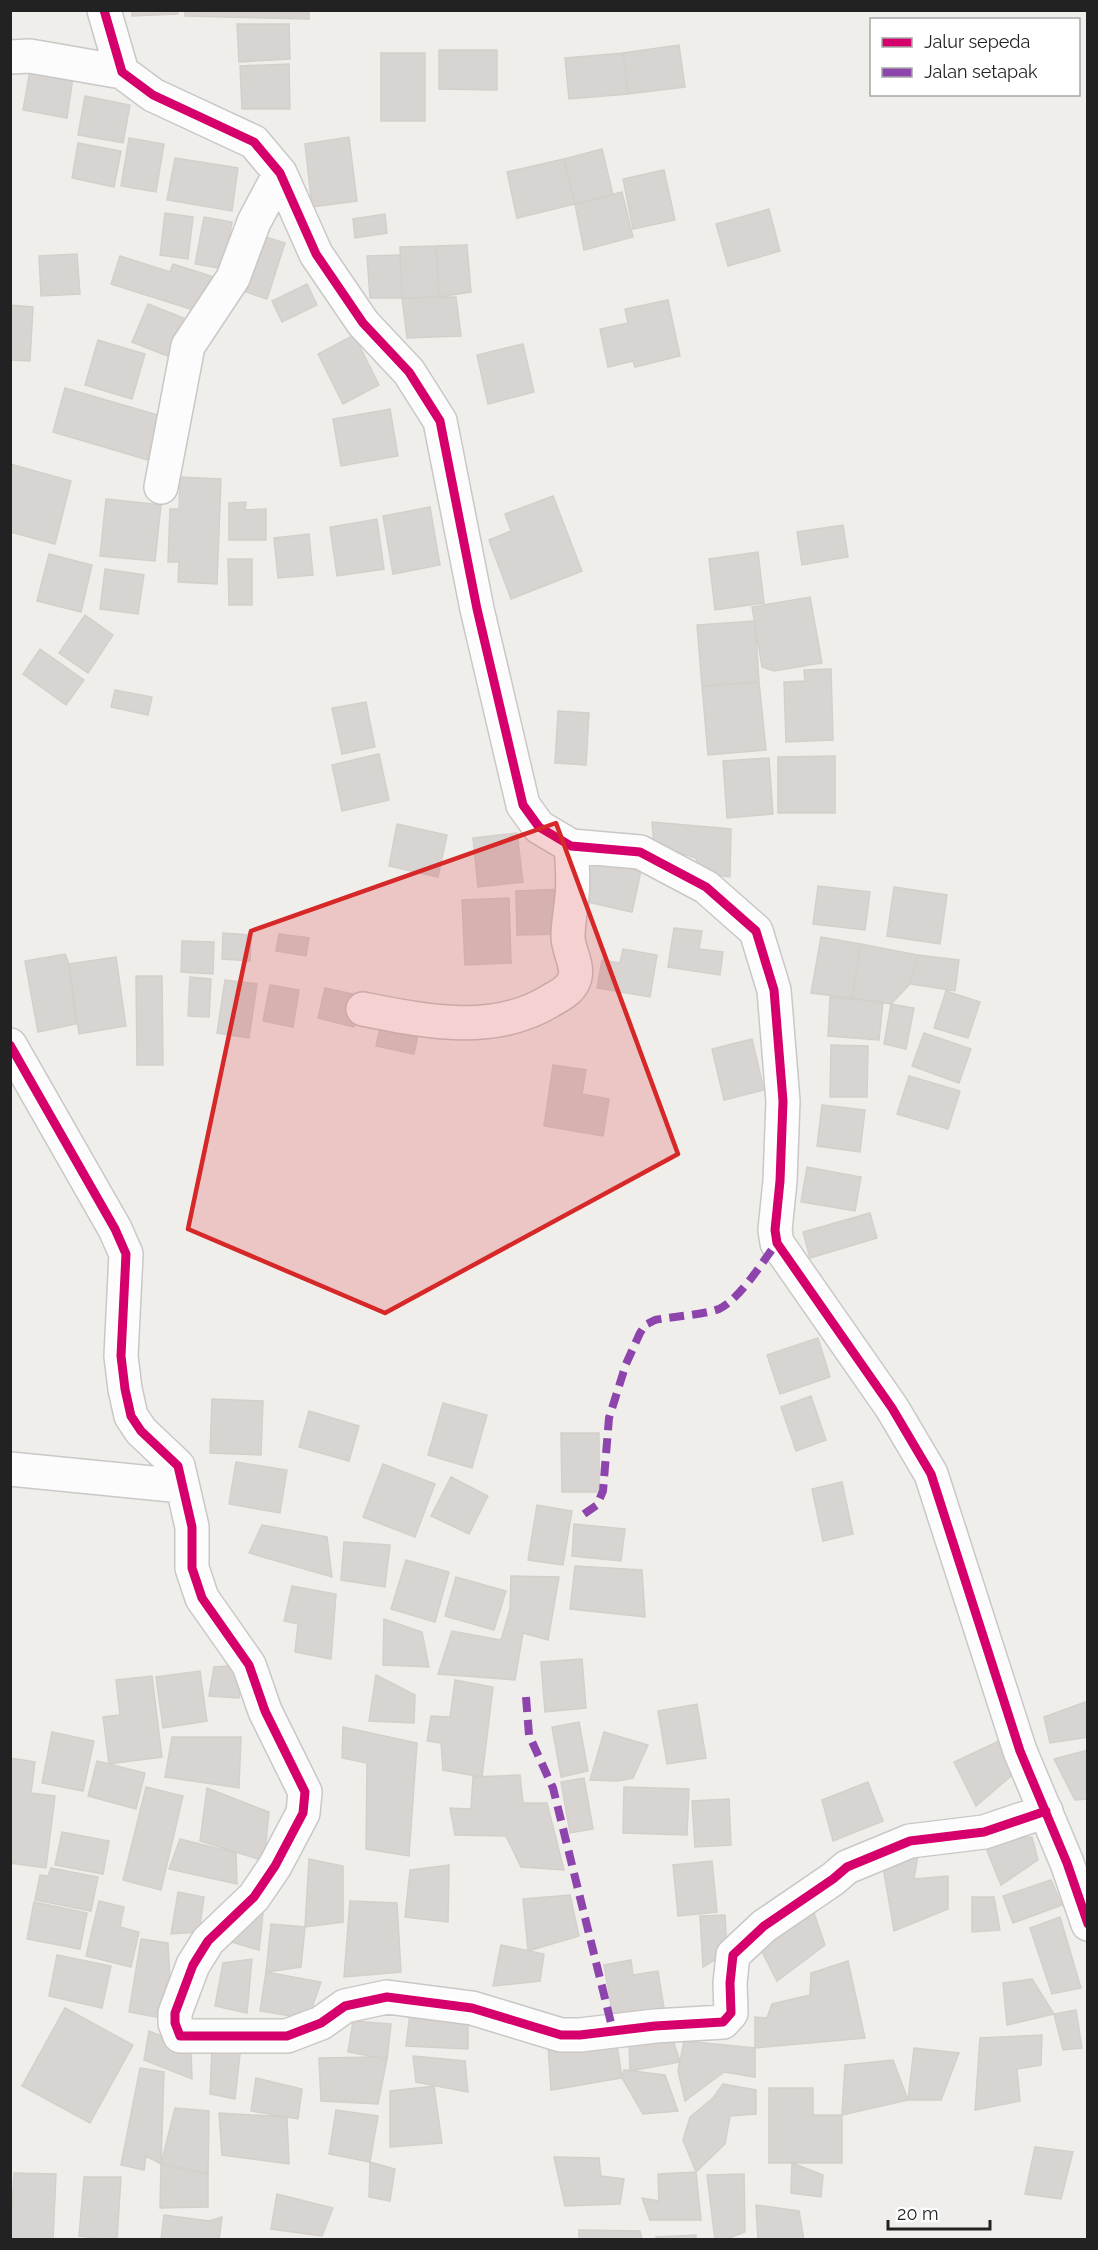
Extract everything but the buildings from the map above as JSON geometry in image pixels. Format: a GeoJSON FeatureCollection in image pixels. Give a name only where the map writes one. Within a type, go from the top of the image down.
{"type":"FeatureCollection","features":[{"type":"Feature","properties":{"kind":"street"},"geometry":{"type":"LineString","coordinates":[[104,10],[122,72]]}},
{"type":"Feature","properties":{"kind":"street"},"geometry":{"type":"LineString","coordinates":[[10,57],[30,56],[122,72],[153,95],[254,142],[280,173],[316,254],[363,324],[409,372],[440,421],[477,609],[523,805],[539,827],[571,846],[640,852],[706,887],[756,931],[774,990],[783,1101],[780,1181],[775,1230],[777,1243],[892,1408],[931,1474],[1020,1751],[1067,1863],[1088,1924]]}},
{"type":"Feature","properties":{"kind":"street"},"geometry":{"type":"LineString","coordinates":[[161,486],[188,346],[233,278],[254,222],[280,173]]}},
{"type":"Feature","properties":{"kind":"street"},"geometry":{"type":"LineString","coordinates":[[363,1009],[449,1024],[469,1023],[499,1020],[537,1009],[564,993],[572,985],[576,974],[568,938],[573,893],[571,846]]}},
{"type":"Feature","properties":{"kind":"street"},"geometry":{"type":"LineString","coordinates":[[10,1046],[115,1229],[126,1254],[121,1356],[124,1389],[131,1416],[141,1431],[178,1466],[192,1527],[192,1568],[202,1598],[249,1665],[265,1712],[305,1792],[303,1813],[275,1866],[254,1897],[208,1941],[193,1965],[176,2013],[175,2023],[180,2036],[286,2036],[321,2023],[345,2006],[387,1997],[472,2008],[561,2035],[723,2022],[731,2013],[730,1983],[734,1956],[764,1926],[847,1867],[910,1842],[984,1832],[1046,1811]]}},
{"type":"Feature","properties":{"kind":"street"},"geometry":{"type":"LineString","coordinates":[[10,1468],[182,1486]]}},
{"type":"Feature","properties":{"kind":"highlighted area"},"geometry":{"type":"Polygon","coordinates":[[[556,823],[678,1154],[385,1313],[188,1229],[251,931],[556,823]]]}},
{"type":"Feature","properties":{"kind":"marked path"},"geometry":{"type":"LineString","coordinates":[[584,1514],[597,1505],[603,1491],[609,1418],[626,1364],[645,1325],[655,1320],[719,1309],[735,1297],[751,1279],[777,1243]]}},
{"type":"Feature","properties":{"kind":"marked path"},"geometry":{"type":"LineString","coordinates":[[526,1697],[529,1735],[553,1788],[613,2031]]}},
{"type":"Feature","properties":{"kind":"cycle path"},"geometry":{"type":"LineString","coordinates":[[104,10],[122,72],[153,95],[254,142],[280,173],[316,254],[363,323],[409,372],[440,421],[477,609],[523,805],[539,827],[571,846],[640,852],[706,887],[756,931],[774,990],[783,1101],[780,1181],[775,1230],[777,1243],[892,1408],[931,1474],[1020,1751],[1067,1863],[1088,1924]]}},
{"type":"Feature","properties":{"kind":"cycle path"},"geometry":{"type":"LineString","coordinates":[[10,1045],[115,1229],[126,1254],[121,1356],[131,1416],[141,1431],[178,1466],[192,1527],[192,1568],[202,1598],[249,1665],[265,1711],[305,1792],[303,1813],[275,1866],[254,1897],[208,1941],[193,1965],[175,2013],[175,2023],[180,2036],[287,2036],[321,2023],[345,2006],[387,1997],[472,2008],[561,2035],[723,2022],[731,2013],[730,1983],[733,1955],[764,1926],[847,1867],[910,1841],[984,1832],[1046,1811]]}}]}
